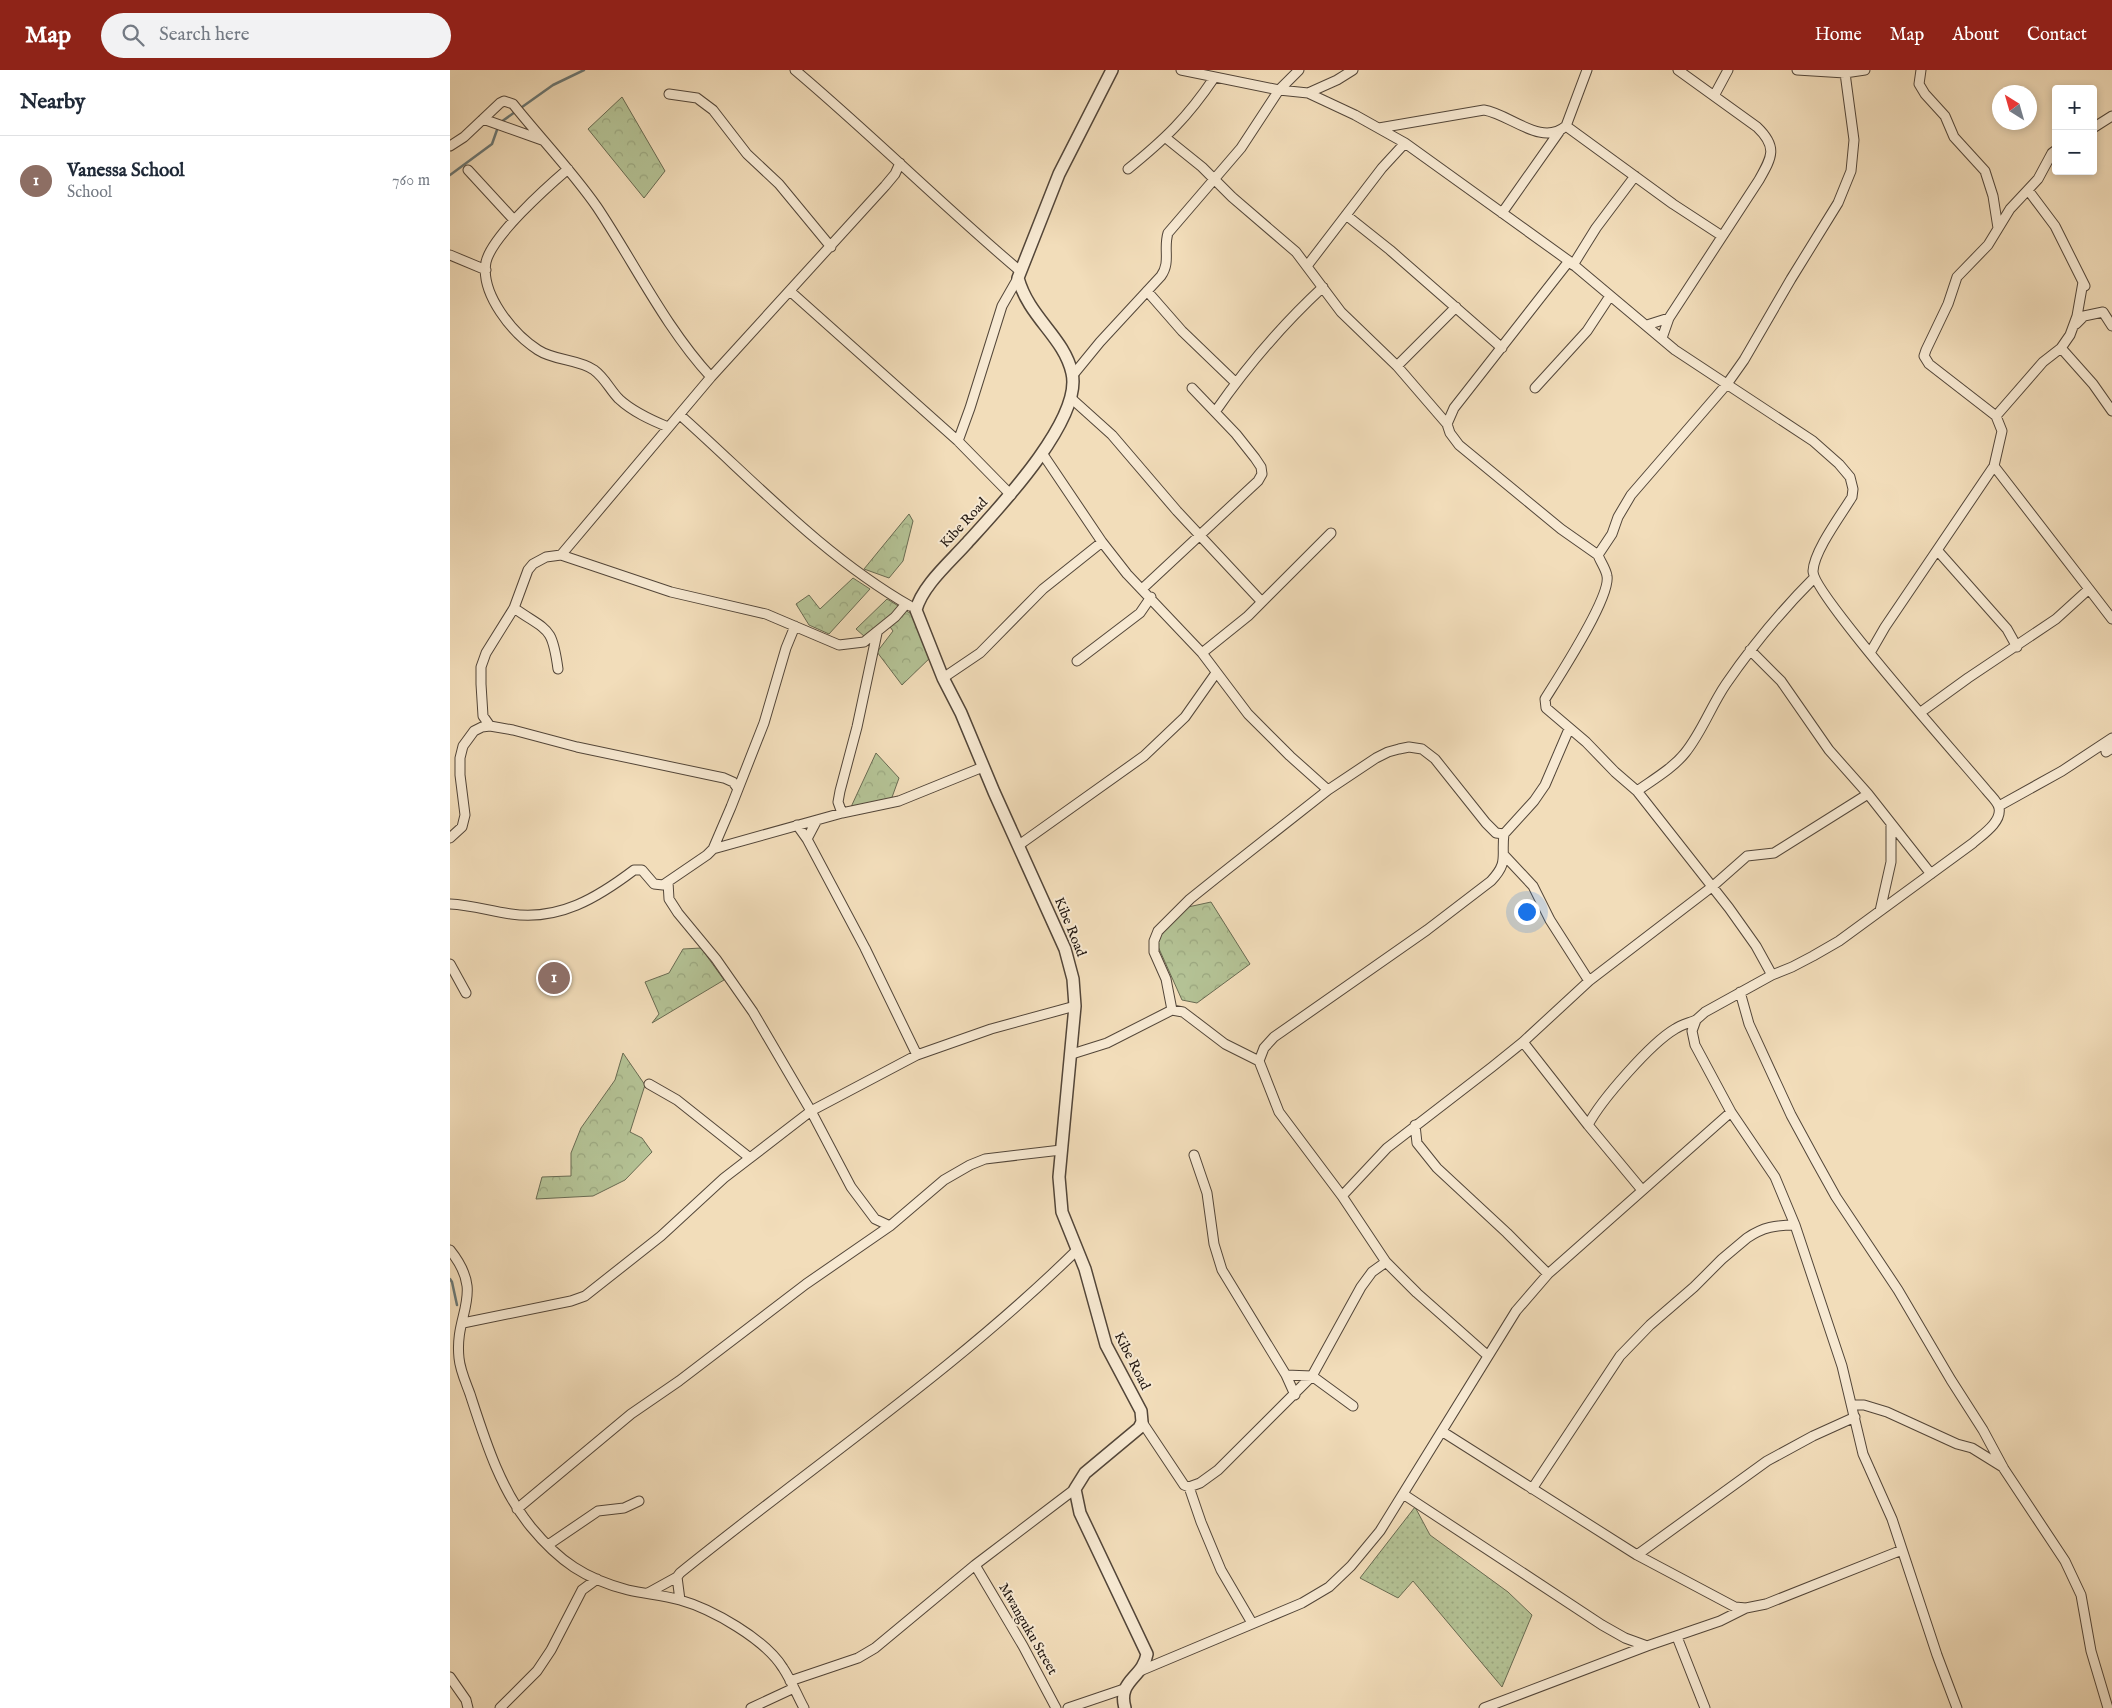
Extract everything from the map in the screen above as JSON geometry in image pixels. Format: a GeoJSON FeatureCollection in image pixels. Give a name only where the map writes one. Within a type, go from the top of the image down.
{"type":"FeatureCollection","features":[{"type":"Feature","properties":{"kind":"street"},"geometry":{"type":"LineString","coordinates":[[795,70],[900,163],[1019,275]]}},
{"type":"Feature","properties":{"kind":"street"},"geometry":{"type":"LineString","coordinates":[[958,441],[1002,306],[1019,275],[1058,174],[1112,70]]}},
{"type":"Feature","properties":{"kind":"street"},"geometry":{"type":"LineString","coordinates":[[1181,70],[1279,90],[1308,93],[1379,128],[1405,144],[1571,263],[1698,366],[1813,441],[1839,464],[1850,477],[1853,489],[1852,497],[1819,550],[1814,565],[1814,578],[1846,624],[1999,806],[1999,813],[1991,827],[1973,843],[1839,940],[1813,956],[1740,992],[1705,1012],[1696,1020],[1676,1028],[1661,1040],[1602,1103],[1588,1125]]}},
{"type":"Feature","properties":{"kind":"street"},"geometry":{"type":"LineString","coordinates":[[1073,374],[1166,269],[1168,261],[1166,247],[1168,234],[1241,148],[1279,90],[1299,70]]}},
{"type":"Feature","properties":{"kind":"street"},"geometry":{"type":"LineString","coordinates":[[1308,93],[1337,80],[1353,70]]}},
{"type":"Feature","properties":{"kind":"street"},"geometry":{"type":"LineString","coordinates":[[1502,213],[1562,129],[1586,70]]}},
{"type":"Feature","properties":{"kind":"street"},"geometry":{"type":"LineString","coordinates":[[1662,338],[1669,318],[1722,236],[1735,220],[1763,173],[1771,155],[1772,145],[1757,127],[1678,70]]}},
{"type":"Feature","properties":{"kind":"street"},"geometry":{"type":"LineString","coordinates":[[1714,96],[1728,70]]}},
{"type":"Feature","properties":{"kind":"street"},"geometry":{"type":"LineString","coordinates":[[1797,70],[1845,73],[1865,70]]}},
{"type":"Feature","properties":{"kind":"street"},"geometry":{"type":"LineString","coordinates":[[1921,70],[1919,84],[1925,94],[1945,116],[1954,136],[1985,172],[1993,196],[1998,228]]}},
{"type":"Feature","properties":{"kind":"street"},"geometry":{"type":"LineString","coordinates":[[1598,555],[1612,534],[1618,517],[1631,496],[1728,384],[1838,203],[1851,171],[1854,140],[1845,73]]}},
{"type":"Feature","properties":{"kind":"street"},"geometry":{"type":"LineString","coordinates":[[1128,169],[1166,138],[1188,115],[1214,78]]}},
{"type":"Feature","properties":{"kind":"street"},"geometry":{"type":"LineString","coordinates":[[669,94],[697,98],[713,110],[747,154],[779,184],[831,247]]}},
{"type":"Feature","properties":{"kind":"street"},"geometry":{"type":"LineString","coordinates":[[450,146],[464,137],[500,102],[504,101],[513,104],[568,169],[600,212],[678,334],[697,362],[711,377]]}},
{"type":"Feature","properties":{"kind":"street"},"geometry":{"type":"LineString","coordinates":[[1379,128],[1484,110],[1495,112],[1534,131],[1545,134],[1562,129],[1635,176],[1722,236]]}},
{"type":"Feature","properties":{"kind":"street"},"geometry":{"type":"LineString","coordinates":[[2097,125],[2112,116]]}},
{"type":"Feature","properties":{"kind":"street"},"geometry":{"type":"LineString","coordinates":[[483,119],[544,141]]}},
{"type":"Feature","properties":{"kind":"street"},"geometry":{"type":"LineString","coordinates":[[1166,138],[1296,252],[1351,323],[1396,366],[1446,424],[1459,445],[1561,529],[1598,555],[1607,577],[1602,599],[1582,640],[1545,699],[1546,708],[1586,742],[1615,772],[1638,791],[1680,848],[1713,886],[1756,946],[1772,975]]}},
{"type":"Feature","properties":{"kind":"street"},"geometry":{"type":"LineString","coordinates":[[1307,266],[1382,168],[1405,144]]}},
{"type":"Feature","properties":{"kind":"street"},"geometry":{"type":"LineString","coordinates":[[1870,653],[1885,627],[1994,466],[2002,431],[1996,416],[1929,364],[1924,356],[1948,304],[1957,277],[1988,245],[2010,209],[2038,179],[2052,153]]}},
{"type":"Feature","properties":{"kind":"street"},"geometry":{"type":"LineString","coordinates":[[561,555],[711,377],[791,292],[891,180],[900,163]]}},
{"type":"Feature","properties":{"kind":"street"},"geometry":{"type":"LineString","coordinates":[[568,169],[535,197],[514,220],[490,254],[486,270],[490,289],[500,312],[515,332],[548,356],[594,370],[625,404],[668,427]]}},
{"type":"Feature","properties":{"kind":"street"},"geometry":{"type":"LineString","coordinates":[[468,170],[514,220]]}},
{"type":"Feature","properties":{"kind":"street"},"geometry":{"type":"LineString","coordinates":[[1446,424],[1454,408],[1571,263],[1635,176]]}},
{"type":"Feature","properties":{"kind":"street"},"geometry":{"type":"LineString","coordinates":[[2028,190],[2055,226],[2084,284],[2075,325]]}},
{"type":"Feature","properties":{"kind":"street"},"geometry":{"type":"LineString","coordinates":[[1346,215],[1363,227],[1502,348]]}},
{"type":"Feature","properties":{"kind":"street"},"geometry":{"type":"LineString","coordinates":[[450,255],[486,270]]}},
{"type":"Feature","properties":{"kind":"street","name":"Kibe Road"},"geometry":{"type":"LineString","coordinates":[[1019,275],[1022,291],[1030,306],[1062,349],[1073,374],[1072,399],[1042,453],[1010,495],[938,574],[918,601],[911,607],[961,713],[983,767],[1065,949],[1073,979],[1075,1006],[1072,1054],[1061,1150],[1059,1194],[1062,1212],[1085,1269],[1106,1345],[1141,1411],[1142,1422]]}},
{"type":"Feature","properties":{"kind":"street"},"geometry":{"type":"LineString","coordinates":[[1215,412],[1271,340],[1323,287]]}},
{"type":"Feature","properties":{"kind":"street"},"geometry":{"type":"LineString","coordinates":[[1147,291],[1182,330],[1236,383]]}},
{"type":"Feature","properties":{"kind":"street"},"geometry":{"type":"LineString","coordinates":[[791,292],[958,441],[1010,495]]}},
{"type":"Feature","properties":{"kind":"street"},"geometry":{"type":"LineString","coordinates":[[1535,388],[1587,331],[1610,296]]}},
{"type":"Feature","properties":{"kind":"street"},"geometry":{"type":"LineString","coordinates":[[1396,366],[1456,307]]}},
{"type":"Feature","properties":{"kind":"street"},"geometry":{"type":"LineString","coordinates":[[1996,416],[2043,362],[2061,348],[2075,325],[2084,316],[2103,312],[2112,326]]}},
{"type":"Feature","properties":{"kind":"street"},"geometry":{"type":"LineString","coordinates":[[1647,325],[1669,318]]}},
{"type":"Feature","properties":{"kind":"street"},"geometry":{"type":"LineString","coordinates":[[2061,348],[2093,384],[2112,410]]}},
{"type":"Feature","properties":{"kind":"street"},"geometry":{"type":"LineString","coordinates":[[1142,589],[1258,481],[1262,474],[1261,467],[1255,458],[1192,388]]}},
{"type":"Feature","properties":{"kind":"street"},"geometry":{"type":"LineString","coordinates":[[1072,399],[1112,435],[1177,511],[1262,602]]}},
{"type":"Feature","properties":{"kind":"street"},"geometry":{"type":"LineString","coordinates":[[490,726],[483,716],[482,710],[481,667],[492,642],[514,608],[528,570],[533,564],[546,556],[561,555],[671,592],[766,614],[839,645],[864,642],[895,617],[911,607],[860,573],[814,538],[680,415]]}},
{"type":"Feature","properties":{"kind":"street"},"geometry":{"type":"LineString","coordinates":[[1042,453],[1102,542],[1127,574],[1159,605],[1202,653],[1248,714],[1328,790]]}},
{"type":"Feature","properties":{"kind":"street"},"geometry":{"type":"LineString","coordinates":[[1994,466],[2112,619]]}},
{"type":"Feature","properties":{"kind":"street"},"geometry":{"type":"LineString","coordinates":[[1202,653],[1228,633],[1262,602],[1331,533]]}},
{"type":"Feature","properties":{"kind":"street"},"geometry":{"type":"LineString","coordinates":[[943,678],[980,652],[1043,589],[1102,542]]}},
{"type":"Feature","properties":{"kind":"street"},"geometry":{"type":"LineString","coordinates":[[1937,550],[2007,629],[2017,647]]}},
{"type":"Feature","properties":{"kind":"street"},"geometry":{"type":"LineString","coordinates":[[1638,791],[1669,768],[1684,754],[1721,691],[1750,650],[1767,627],[1814,578]]}},
{"type":"Feature","properties":{"kind":"street"},"geometry":{"type":"LineString","coordinates":[[1921,712],[2056,619],[2088,589]]}},
{"type":"Feature","properties":{"kind":"street"},"geometry":{"type":"LineString","coordinates":[[1140,613],[1151,597]]}},
{"type":"Feature","properties":{"kind":"street"},"geometry":{"type":"LineString","coordinates":[[1077,661],[1140,613],[1159,605]]}},
{"type":"Feature","properties":{"kind":"street"},"geometry":{"type":"LineString","coordinates":[[514,608],[544,627],[550,634],[555,647],[558,669]]}},
{"type":"Feature","properties":{"kind":"street"},"geometry":{"type":"LineString","coordinates":[[713,849],[764,723],[786,648],[795,626]]}},
{"type":"Feature","properties":{"kind":"street"},"geometry":{"type":"LineString","coordinates":[[842,813],[838,802],[840,791],[858,727],[877,633]]}},
{"type":"Feature","properties":{"kind":"street"},"geometry":{"type":"LineString","coordinates":[[1750,650],[1781,680],[1829,750],[1868,794],[1931,874]]}},
{"type":"Feature","properties":{"kind":"street"},"geometry":{"type":"LineString","coordinates":[[1019,845],[1144,756],[1185,717],[1216,673]]}},
{"type":"Feature","properties":{"kind":"street"},"geometry":{"type":"LineString","coordinates":[[450,838],[462,827],[465,815],[460,775],[460,758],[463,746],[474,731],[490,726],[577,747],[724,778],[733,782],[738,789]]}},
{"type":"Feature","properties":{"kind":"street"},"geometry":{"type":"LineString","coordinates":[[1259,1061],[1264,1048],[1274,1038],[1427,930],[1500,872],[1504,855],[1504,834],[1534,801],[1545,785],[1569,728]]}},
{"type":"Feature","properties":{"kind":"street"},"geometry":{"type":"LineString","coordinates":[[1999,806],[2062,772],[2112,738]]}},
{"type":"Feature","properties":{"kind":"street"},"geometry":{"type":"LineString","coordinates":[[1172,1010],[1166,979],[1154,952],[1154,941],[1158,931],[1190,899],[1328,790],[1388,752],[1409,747],[1422,749],[1434,759],[1486,823],[1496,833],[1504,834]]}},
{"type":"Feature","properties":{"kind":"street"},"geometry":{"type":"LineString","coordinates":[[450,904],[462,904],[516,915],[545,915],[564,912],[595,898],[638,869],[646,873],[657,885],[663,885],[713,849],[842,813],[899,802],[983,767]]}},
{"type":"Feature","properties":{"kind":"street"},"geometry":{"type":"LineString","coordinates":[[1342,1196],[1377,1158],[1415,1125],[1523,1042],[1589,980],[1713,886],[1747,856],[1774,853],[1868,794]]}},
{"type":"Feature","properties":{"kind":"street"},"geometry":{"type":"LineString","coordinates":[[807,839],[817,820]]}},
{"type":"Feature","properties":{"kind":"street"},"geometry":{"type":"LineString","coordinates":[[1880,911],[1891,862],[1891,824]]}},
{"type":"Feature","properties":{"kind":"street"},"geometry":{"type":"LineString","coordinates":[[797,825],[807,839],[865,948],[918,1055]]}},
{"type":"Feature","properties":{"kind":"street"},"geometry":{"type":"LineString","coordinates":[[722,828],[732,843]]}},
{"type":"Feature","properties":{"kind":"street"},"geometry":{"type":"LineString","coordinates":[[1504,855],[1533,886],[1550,920],[1589,980]]}},
{"type":"Feature","properties":{"kind":"street"},"geometry":{"type":"LineString","coordinates":[[668,882],[669,899],[678,913],[716,959],[744,999],[811,1111],[852,1187],[875,1219],[890,1226]]}},
{"type":"Feature","properties":{"kind":"street"},"geometry":{"type":"LineString","coordinates":[[450,964],[466,993]]}},
{"type":"Feature","properties":{"kind":"street"},"geometry":{"type":"LineString","coordinates":[[1740,992],[1749,1024],[1803,1138],[1836,1197],[1898,1290],[1983,1430],[2004,1469],[2065,1561],[2075,1580],[2081,1595],[2091,1651],[2108,1708]]}},
{"type":"Feature","properties":{"kind":"street"},"geometry":{"type":"LineString","coordinates":[[463,1323],[565,1303],[585,1296],[661,1236],[724,1178],[811,1111],[918,1055],[992,1029],[1075,1006]]}},
{"type":"Feature","properties":{"kind":"street"},"geometry":{"type":"LineString","coordinates":[[1072,1054],[1107,1043],[1172,1010],[1183,1012],[1225,1044],[1259,1061],[1280,1112],[1342,1196],[1386,1262],[1417,1294],[1487,1355]]}},
{"type":"Feature","properties":{"kind":"street"},"geometry":{"type":"LineString","coordinates":[[1696,1020],[1692,1031],[1695,1044],[1704,1064],[1731,1112],[1775,1177],[1795,1225],[1842,1366],[1868,1469],[1892,1520],[1937,1655],[1957,1708]]}},
{"type":"Feature","properties":{"kind":"street"},"geometry":{"type":"LineString","coordinates":[[1523,1042],[1642,1190]]}},
{"type":"Feature","properties":{"kind":"street"},"geometry":{"type":"LineString","coordinates":[[649,1084],[677,1100],[750,1158]]}},
{"type":"Feature","properties":{"kind":"street"},"geometry":{"type":"LineString","coordinates":[[1140,1671],[1302,1603],[1329,1587],[1380,1531],[1443,1432],[1487,1355],[1516,1311],[1548,1274],[1731,1112]]}},
{"type":"Feature","properties":{"kind":"street"},"geometry":{"type":"LineString","coordinates":[[1415,1125],[1417,1143],[1437,1168],[1548,1274]]}},
{"type":"Feature","properties":{"kind":"street"},"geometry":{"type":"LineString","coordinates":[[517,1509],[631,1414],[679,1381],[806,1284],[890,1226],[939,1184],[970,1165],[1002,1156],[1061,1150]]}},
{"type":"Feature","properties":{"kind":"street"},"geometry":{"type":"LineString","coordinates":[[1194,1155],[1207,1193],[1215,1249],[1222,1270],[1286,1375],[1295,1395]]}},
{"type":"Feature","properties":{"kind":"street"},"geometry":{"type":"LineString","coordinates":[[874,1237],[875,1219]]}},
{"type":"Feature","properties":{"kind":"street"},"geometry":{"type":"LineString","coordinates":[[1532,1489],[1582,1414],[1604,1377],[1634,1340],[1694,1287],[1734,1248],[1758,1230],[1770,1226],[1795,1225]]}},
{"type":"Feature","properties":{"kind":"street"},"geometry":{"type":"LineString","coordinates":[[450,1250],[465,1274],[468,1288],[459,1359],[494,1462],[517,1509],[562,1560],[581,1573],[629,1590],[680,1600],[705,1610],[755,1641],[770,1653],[782,1667],[804,1708]]}},
{"type":"Feature","properties":{"kind":"street"},"geometry":{"type":"LineString","coordinates":[[648,1593],[677,1577],[1014,1310],[1077,1250]]}},
{"type":"Feature","properties":{"kind":"street"},"geometry":{"type":"LineString","coordinates":[[1372,1272],[1378,1250]]}},
{"type":"Feature","properties":{"kind":"street"},"geometry":{"type":"LineString","coordinates":[[751,1708],[792,1684],[858,1658],[876,1648],[975,1564],[1075,1489],[1085,1473],[1134,1433],[1142,1422],[1179,1480],[1189,1487],[1200,1483],[1218,1470],[1312,1376],[1334,1340],[1355,1296],[1372,1272],[1386,1262]]}},
{"type":"Feature","properties":{"kind":"street"},"geometry":{"type":"LineString","coordinates":[[1286,1375],[1312,1376],[1353,1406]]}},
{"type":"Feature","properties":{"kind":"street"},"geometry":{"type":"LineString","coordinates":[[1853,1405],[1864,1405],[1887,1412],[1957,1444],[1972,1448],[2004,1469]]}},
{"type":"Feature","properties":{"kind":"street"},"geometry":{"type":"LineString","coordinates":[[1637,1555],[1766,1462],[1814,1436],[1855,1417]]}},
{"type":"Feature","properties":{"kind":"street"},"geometry":{"type":"LineString","coordinates":[[1443,1432],[1637,1555],[1725,1603],[1746,1608]]}},
{"type":"Feature","properties":{"kind":"street"},"geometry":{"type":"LineString","coordinates":[[1189,1487],[1221,1570],[1252,1623]]}},
{"type":"Feature","properties":{"kind":"street"},"geometry":{"type":"LineString","coordinates":[[1075,1489],[1080,1513],[1119,1598],[1146,1647],[1146,1662],[1124,1689],[1122,1698],[1125,1708]]}},
{"type":"Feature","properties":{"kind":"street"},"geometry":{"type":"LineString","coordinates":[[1404,1494],[1602,1625],[1625,1638],[1647,1646]]}},
{"type":"Feature","properties":{"kind":"street"},"geometry":{"type":"LineString","coordinates":[[548,1545],[598,1511],[624,1508],[639,1501]]}},
{"type":"Feature","properties":{"kind":"street"},"geometry":{"type":"LineString","coordinates":[[1484,1708],[1647,1646],[1677,1637],[1746,1608],[1766,1604],[1902,1550]]}},
{"type":"Feature","properties":{"kind":"street","name":"Mwanguku Street"},"geometry":{"type":"LineString","coordinates":[[975,1564],[1023,1646],[1056,1708]]}},
{"type":"Feature","properties":{"kind":"street"},"geometry":{"type":"LineString","coordinates":[[677,1577],[680,1600]]}},
{"type":"Feature","properties":{"kind":"street"},"geometry":{"type":"LineString","coordinates":[[500,1708],[537,1671],[551,1650],[582,1590],[597,1579]]}},
{"type":"Feature","properties":{"kind":"street"},"geometry":{"type":"LineString","coordinates":[[1677,1637],[1705,1708]]}},
{"type":"Feature","properties":{"kind":"street"},"geometry":{"type":"LineString","coordinates":[[450,1677],[466,1700],[468,1708]]}},
{"type":"Feature","properties":{"kind":"street"},"geometry":{"type":"LineString","coordinates":[[1068,1708],[1124,1689]]}},
{"type":"Feature","properties":{"kind":"green space"},"geometry":{"type":"Polygon","coordinates":[[[622,97],[665,171],[644,198],[588,129],[622,97]]]}},
{"type":"Feature","properties":{"kind":"green space"},"geometry":{"type":"Polygon","coordinates":[[[909,514],[913,521],[903,561],[889,578],[864,569],[909,514]]]}},
{"type":"Feature","properties":{"kind":"green space"},"geometry":{"type":"Polygon","coordinates":[[[853,578],[870,589],[829,634],[809,625],[796,604],[809,595],[820,609],[853,578]]]}},
{"type":"Feature","properties":{"kind":"green space"},"geometry":{"type":"Polygon","coordinates":[[[887,599],[913,615],[934,654],[902,685],[877,652],[893,631],[885,620],[865,637],[856,629],[887,599]]]}},
{"type":"Feature","properties":{"kind":"green space"},"geometry":{"type":"Polygon","coordinates":[[[876,753],[899,778],[891,800],[851,807],[876,753]]]}},
{"type":"Feature","properties":{"kind":"green space"},"geometry":{"type":"Polygon","coordinates":[[[1211,902],[1250,964],[1197,1003],[1182,1000],[1156,942],[1171,923],[1188,907],[1211,902]]]}},
{"type":"Feature","properties":{"kind":"green space"},"geometry":{"type":"Polygon","coordinates":[[[701,948],[724,980],[652,1023],[659,1014],[645,982],[669,973],[683,949],[701,948]]]}},
{"type":"Feature","properties":{"kind":"green space"},"geometry":{"type":"Polygon","coordinates":[[[623,1053],[645,1085],[630,1132],[642,1138],[652,1152],[625,1180],[593,1196],[536,1199],[542,1177],[571,1176],[571,1153],[581,1128],[615,1080],[623,1053]]]}},
{"type":"Feature","properties":{"kind":"green space"},"geometry":{"type":"Polygon","coordinates":[[[1415,1507],[1430,1535],[1508,1592],[1532,1615],[1502,1687],[1413,1581],[1398,1598],[1360,1578],[1415,1507]]]}},
{"type":"Feature","properties":{"kind":"waterway"},"geometry":{"type":"LineString","coordinates":[[501,122],[553,85],[584,70]]}},
{"type":"Feature","properties":{"kind":"waterway"},"geometry":{"type":"LineString","coordinates":[[450,175],[492,144],[498,127]]}},
{"type":"Feature","properties":{"kind":"waterway"},"geometry":{"type":"LineString","coordinates":[[450,1279],[457,1305]]}},
{"type":"Feature","properties":{"kind":"place","name":"Vanessa School"},"geometry":{"type":"Point","coordinates":[554,978]}}]}
